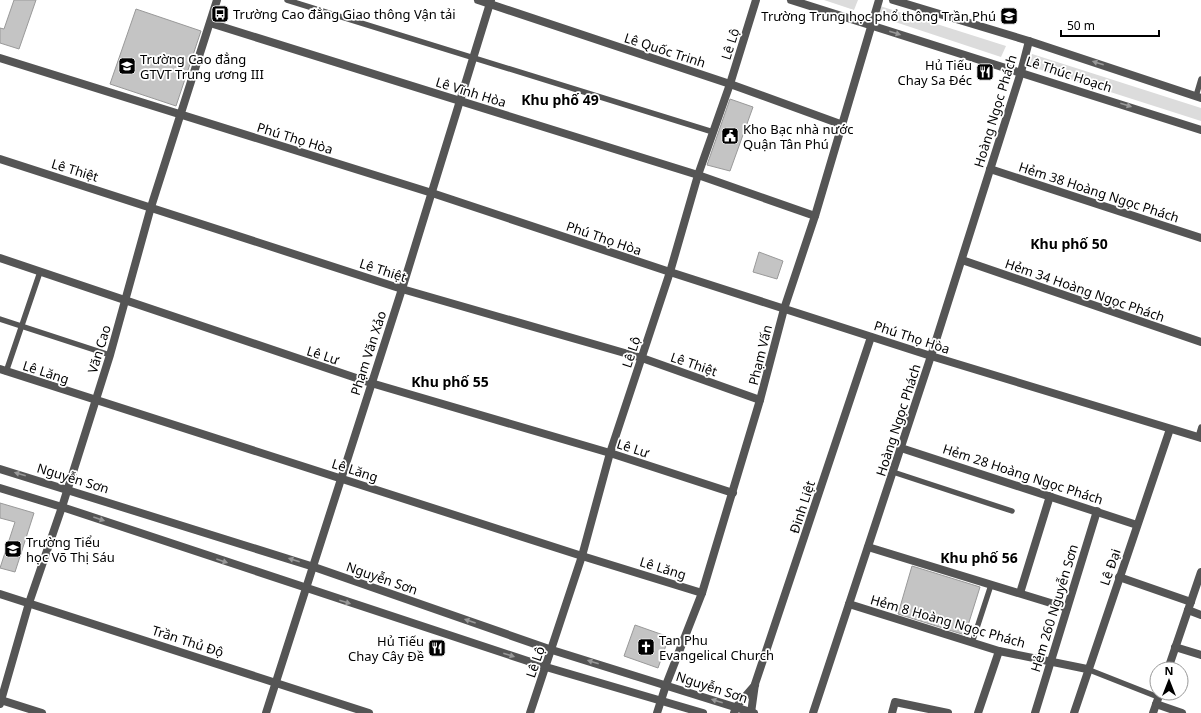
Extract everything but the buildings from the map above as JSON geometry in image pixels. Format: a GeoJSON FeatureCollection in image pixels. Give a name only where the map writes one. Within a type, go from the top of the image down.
{"type":"FeatureCollection","features":[{"type":"Feature","properties":{"kind":"street","name":"Văn Cao"},"geometry":{"type":"LineString","coordinates":[[1,702],[3,686],[29,603],[62,507],[110,355],[150,207],[217,0]]}},
{"type":"Feature","properties":{"kind":"street","name":"Lê Quốc Trinh"},"geometry":{"type":"LineString","coordinates":[[478,0],[491,2],[730,84],[843,125]]}},
{"type":"Feature","properties":{"kind":"street","name":"Lê Lộ"},"geometry":{"type":"LineString","coordinates":[[530,713],[582,556],[610,453],[670,272],[698,175],[730,84],[756,0]]}},
{"type":"Feature","properties":{"kind":"street","name":"Lê Thúc Hoạch"},"geometry":{"type":"LineString","coordinates":[[791,0],[1201,130]]}},
{"type":"Feature","properties":{"kind":"street","name":"Phạm Vấn"},"geometry":{"type":"LineString","coordinates":[[657,713],[666,685],[702,593],[760,400],[784,309],[843,125],[879,0]]}},
{"type":"Feature","properties":{"kind":"street","name":"Lê Thúc Hoạch"},"geometry":{"type":"LineString","coordinates":[[894,0],[1028,40],[1198,97]]}},
{"type":"Feature","properties":{"kind":"street","name":"Phạm Văn Xảo"},"geometry":{"type":"LineString","coordinates":[[266,713],[307,590],[491,2]]}},
{"type":"Feature","properties":{"kind":"street","name":"Lê Vĩnh Hòa"},"geometry":{"type":"LineString","coordinates":[[210,23],[698,175],[815,216]]}},
{"type":"Feature","properties":{"kind":"street","name":"Hoàng Ngọc Phách"},"geometry":{"type":"LineString","coordinates":[[813,713],[962,260],[1021,72],[1028,40]]}},
{"type":"Feature","properties":{"kind":"street","name":"Phú Thọ Hòa"},"geometry":{"type":"LineString","coordinates":[[0,58],[432,193],[931,356],[1200,438]]}},
{"type":"Feature","properties":{"kind":"street","name":"Lê Thiệt"},"geometry":{"type":"LineString","coordinates":[[0,159],[402,289],[642,358],[760,400]]}},
{"type":"Feature","properties":{"kind":"street","name":"Hẻm 38 Hoàng Ngọc Phách"},"geometry":{"type":"LineString","coordinates":[[990,169],[1201,238]]}},
{"type":"Feature","properties":{"kind":"street","name":"Lê Lư"},"geometry":{"type":"LineString","coordinates":[[0,258],[125,302],[371,384],[610,453],[733,493]]}},
{"type":"Feature","properties":{"kind":"street","name":"Hẻm 34 Hoàng Ngọc Phách"},"geometry":{"type":"LineString","coordinates":[[962,260],[1201,342]]}},
{"type":"Feature","properties":{"kind":"street","name":"Đinh Liệt"},"geometry":{"type":"LineString","coordinates":[[752,713],[755,684],[871,336]]}},
{"type":"Feature","properties":{"kind":"street","name":"Lê Lăng"},"geometry":{"type":"LineString","coordinates":[[3,370],[96,401],[702,593]]}},
{"type":"Feature","properties":{"kind":"street","name":"Lê Đại"},"geometry":{"type":"LineString","coordinates":[[1074,713],[1087,669],[1170,429]]}},
{"type":"Feature","properties":{"kind":"street","name":"Hẻm 28 Hoàng Ngọc Phách"},"geometry":{"type":"LineString","coordinates":[[901,448],[1097,510],[1137,525]]}},
{"type":"Feature","properties":{"kind":"street","name":"Nguyễn Sơn"},"geometry":{"type":"LineString","coordinates":[[0,468],[314,567],[552,650],[666,685],[735,710],[752,713]]}},
{"type":"Feature","properties":{"kind":"street"},"geometry":{"type":"LineString","coordinates":[[0,488],[62,507],[307,590],[546,667],[703,713]]}},
{"type":"Feature","properties":{"kind":"street"},"geometry":{"type":"LineString","coordinates":[[1020,593],[1050,496]]}},
{"type":"Feature","properties":{"kind":"street","name":"Hẻm 260 Nguyễn Sơn"},"geometry":{"type":"LineString","coordinates":[[1035,713],[1097,510]]}},
{"type":"Feature","properties":{"kind":"street"},"geometry":{"type":"LineString","coordinates":[[868,547],[1067,608]]}},
{"type":"Feature","properties":{"kind":"street"},"geometry":{"type":"LineString","coordinates":[[1171,661],[1201,572]]}},
{"type":"Feature","properties":{"kind":"street"},"geometry":{"type":"LineString","coordinates":[[1119,577],[1191,602]]}},
{"type":"Feature","properties":{"kind":"street","name":"Trần Thủ Độ"},"geometry":{"type":"LineString","coordinates":[[0,594],[277,682],[369,713]]}},
{"type":"Feature","properties":{"kind":"street","name":"Hẻm 8 Hoàng Ngọc Phách"},"geometry":{"type":"LineString","coordinates":[[849,604],[999,651],[1087,669]]}},
{"type":"Feature","properties":{"kind":"street"},"geometry":{"type":"LineString","coordinates":[[1188,610],[1201,615]]}},
{"type":"Feature","properties":{"kind":"street"},"geometry":{"type":"LineString","coordinates":[[1175,647],[1201,655]]}},
{"type":"Feature","properties":{"kind":"street"},"geometry":{"type":"LineString","coordinates":[[978,713],[999,651]]}},
{"type":"Feature","properties":{"kind":"street","name":"Đinh Liệt"},"geometry":{"type":"LineString","coordinates":[[735,710],[755,684]]}},
{"type":"Feature","properties":{"kind":"street"},"geometry":{"type":"LineString","coordinates":[[1153,713],[1157,701]]}},
{"type":"Feature","properties":{"kind":"street"},"geometry":{"type":"LineString","coordinates":[[1163,701],[1182,713]]}},
{"type":"Feature","properties":{"kind":"street"},"geometry":{"type":"LineString","coordinates":[[1,702],[42,713]]}},
{"type":"Feature","properties":{"kind":"street"},"geometry":{"type":"LineString","coordinates":[[892,713],[895,702],[948,713]]}},
{"type":"Feature","properties":{"kind":"lane"},"geometry":{"type":"LineString","coordinates":[[287,0],[473,59],[713,132]]}},
{"type":"Feature","properties":{"kind":"lane"},"geometry":{"type":"LineString","coordinates":[[1198,97],[1201,79]]}},
{"type":"Feature","properties":{"kind":"lane"},"geometry":{"type":"LineString","coordinates":[[3,370],[22,326],[40,272]]}},
{"type":"Feature","properties":{"kind":"lane"},"geometry":{"type":"LineString","coordinates":[[0,319],[110,355]]}},
{"type":"Feature","properties":{"kind":"lane"},"geometry":{"type":"LineString","coordinates":[[1200,438],[1201,427]]}},
{"type":"Feature","properties":{"kind":"lane"},"geometry":{"type":"LineString","coordinates":[[893,472],[1012,511]]}},
{"type":"Feature","properties":{"kind":"lane"},"geometry":{"type":"LineString","coordinates":[[972,643],[991,585]]}},
{"type":"Feature","properties":{"kind":"lane"},"geometry":{"type":"LineString","coordinates":[[1087,669],[1149,694]]}},
{"type":"Feature","properties":{"kind":"shaded area"},"geometry":{"type":"Polygon","coordinates":[[[824,0],[858,0],[854,10],[824,0]]]}},
{"type":"Feature","properties":{"kind":"shaded area"},"geometry":{"type":"Polygon","coordinates":[[[880,6],[1006,46],[1001,57],[877,16],[880,6]]]}},
{"type":"Feature","properties":{"kind":"shaded area"},"geometry":{"type":"Polygon","coordinates":[[[1032,54],[1201,108],[1201,121],[1029,66],[1032,54]]]}},
{"type":"Feature","properties":{"kind":"place","name":"Trường Cao đẳng Giao thông Vận tải"},"geometry":{"type":"Point","coordinates":[220,14]}},
{"type":"Feature","properties":{"kind":"place","name":"Trường Trung học phổ thông Trần Phú"},"geometry":{"type":"Point","coordinates":[1009,16]}},
{"type":"Feature","properties":{"kind":"place","name":"Trường Cao đẳng GTVT Trung ương III"},"geometry":{"type":"Point","coordinates":[127,66]}},
{"type":"Feature","properties":{"kind":"place","name":"Hủ Tiếu Chay Sa Đéc"},"geometry":{"type":"Point","coordinates":[985,72]}},
{"type":"Feature","properties":{"kind":"place","name":"Kho Bạc nhà nước Quận Tân Phú"},"geometry":{"type":"Point","coordinates":[730,136]}},
{"type":"Feature","properties":{"kind":"place","name":"Trường Tiểu học Võ Thị Sáu"},"geometry":{"type":"Point","coordinates":[13,549]}},
{"type":"Feature","properties":{"kind":"place","name":"Tan Phu Evangelical Church"},"geometry":{"type":"Point","coordinates":[646,647]}},
{"type":"Feature","properties":{"kind":"place","name":"Hủ Tiếu Chay Cây Đề"},"geometry":{"type":"Point","coordinates":[437,648]}},
{"type":"Feature","properties":{"kind":"district","name":"Khu phố 49"},"geometry":{"type":"Point","coordinates":[560,99]}},
{"type":"Feature","properties":{"kind":"district","name":"Khu phố 50"},"geometry":{"type":"Point","coordinates":[1069,243]}},
{"type":"Feature","properties":{"kind":"district","name":"Khu phố 55"},"geometry":{"type":"Point","coordinates":[450,381]}},
{"type":"Feature","properties":{"kind":"district","name":"Khu phố 56"},"geometry":{"type":"Point","coordinates":[979,557]}}]}
